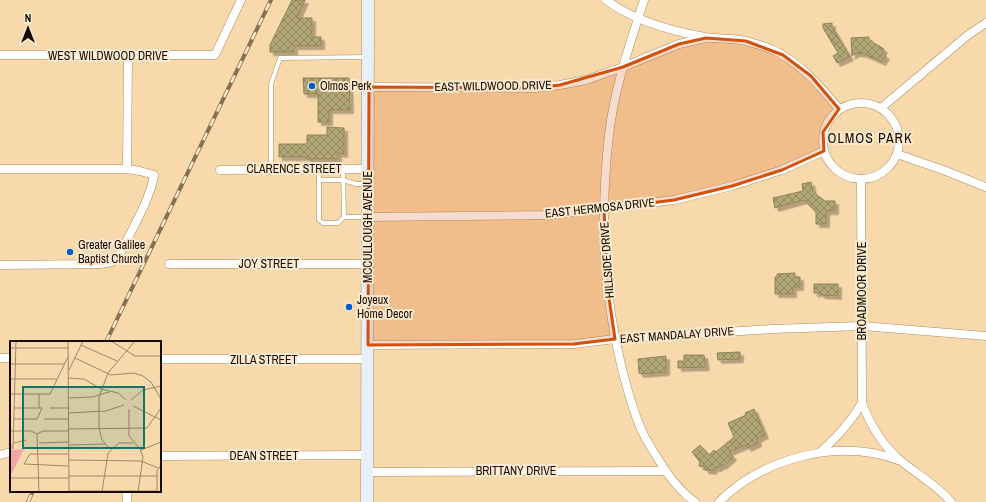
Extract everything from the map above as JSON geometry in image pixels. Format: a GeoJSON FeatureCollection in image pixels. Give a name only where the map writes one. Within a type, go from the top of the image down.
{"type":"FeatureCollection","features":[{"type":"Feature","properties":{"kind":"main road","name":"MCCULLOUGH AVENUE"},"geometry":{"type":"LineString","coordinates":[[367,502],[368,0]]}},
{"type":"Feature","properties":{"kind":"street","name":"WEST WILDWOOD DRIVE"},"geometry":{"type":"LineString","coordinates":[[0,55],[215,55],[241,0]]}},
{"type":"Feature","properties":{"kind":"street","name":"EAST WILDWOOD DRIVE"},"geometry":{"type":"LineString","coordinates":[[606,0],[625,12],[659,26],[706,38],[746,41],[771,50],[801,67],[811,76],[838,109]]}},
{"type":"Feature","properties":{"kind":"street","name":"HILLSIDE DRIVE"},"geometry":{"type":"LineString","coordinates":[[644,0],[623,67],[609,134],[604,209],[608,291],[615,340],[634,410],[643,433],[665,471],[686,496],[695,502]]}},
{"type":"Feature","properties":{"kind":"street"},"geometry":{"type":"LineString","coordinates":[[881,108],[968,35],[986,23]]}},
{"type":"Feature","properties":{"kind":"street","name":"EAST WILDWOOD DRIVE"},"geometry":{"type":"LineString","coordinates":[[369,87],[535,88],[560,85],[586,80],[623,67],[679,44],[706,38]]}},
{"type":"Feature","properties":{"kind":"street"},"geometry":{"type":"LineString","coordinates":[[127,169],[128,56]]}},
{"type":"Feature","properties":{"kind":"street"},"geometry":{"type":"LineString","coordinates":[[863,102],[881,108],[891,117],[897,129],[899,142],[897,154],[894,160],[885,170],[874,177],[861,179],[848,177],[837,171],[829,162],[822,142],[826,123],[831,115],[838,109],[850,104],[863,102]]}},
{"type":"Feature","properties":{"kind":"street","name":"EAST HERMOSA DRIVE"},"geometry":{"type":"LineString","coordinates":[[368,217],[549,215],[674,200],[732,186],[782,170],[824,151]]}},
{"type":"Feature","properties":{"kind":"street"},"geometry":{"type":"LineString","coordinates":[[897,154],[986,187]]}},
{"type":"Feature","properties":{"kind":"street"},"geometry":{"type":"LineString","coordinates":[[0,169],[127,169],[154,175],[148,197],[119,256],[112,262],[100,264],[0,265]]}},
{"type":"Feature","properties":{"kind":"street","name":"CLARENCE STREET"},"geometry":{"type":"LineString","coordinates":[[220,170],[368,169]]}},
{"type":"Feature","properties":{"kind":"street","name":"BROADMOOR DRIVE"},"geometry":{"type":"LineString","coordinates":[[861,179],[862,403],[876,432],[900,461]]}},
{"type":"Feature","properties":{"kind":"street","name":"JOY STREET"},"geometry":{"type":"LineString","coordinates":[[169,264],[368,264]]}},
{"type":"Feature","properties":{"kind":"street","name":"EAST MANDALAY DRIVE"},"geometry":{"type":"LineString","coordinates":[[368,345],[574,344],[772,329],[862,326],[986,336]]}},
{"type":"Feature","properties":{"kind":"street","name":"ZILLA STREET"},"geometry":{"type":"LineString","coordinates":[[161,359],[368,360]]}},
{"type":"Feature","properties":{"kind":"street"},"geometry":{"type":"LineString","coordinates":[[820,452],[848,425],[862,403]]}},
{"type":"Feature","properties":{"kind":"street"},"geometry":{"type":"LineString","coordinates":[[0,456],[10,452]]}},
{"type":"Feature","properties":{"kind":"street"},"geometry":{"type":"LineString","coordinates":[[719,502],[741,483],[765,470],[820,452],[866,453],[890,457],[900,461],[938,488],[951,502]]}},
{"type":"Feature","properties":{"kind":"street","name":"DEAN STREET"},"geometry":{"type":"LineString","coordinates":[[161,456],[367,455]]}},
{"type":"Feature","properties":{"kind":"street","name":"BRITTANY DRIVE"},"geometry":{"type":"LineString","coordinates":[[367,472],[665,471]]}},
{"type":"Feature","properties":{"kind":"lane"},"geometry":{"type":"LineString","coordinates":[[271,169],[271,84],[280,58],[368,57]]}},
{"type":"Feature","properties":{"kind":"lane"},"geometry":{"type":"LineString","coordinates":[[319,169],[319,220],[323,223],[338,223],[344,217],[368,217]]}},
{"type":"Feature","properties":{"kind":"lane"},"geometry":{"type":"LineString","coordinates":[[343,169],[344,217]]}},
{"type":"Feature","properties":{"kind":"lane"},"geometry":{"type":"LineString","coordinates":[[319,180],[343,180],[356,184],[368,184]]}},
{"type":"Feature","properties":{"kind":"highlighted area"},"geometry":{"type":"Polygon","coordinates":[[[706,38],[746,41],[783,55],[811,76],[839,109],[823,132],[824,151],[782,170],[732,186],[674,200],[604,209],[608,291],[615,339],[574,344],[368,345],[369,87],[535,88],[560,85],[623,67],[679,44],[706,38]]]}},
{"type":"Feature","properties":{"kind":"building"},"geometry":{"type":"Polygon","coordinates":[[[292,0],[305,0],[297,18],[312,18],[312,37],[321,37],[321,46],[294,46],[294,52],[270,52],[270,45],[292,0]]]}},
{"type":"Feature","properties":{"kind":"building"},"geometry":{"type":"Polygon","coordinates":[[[832,23],[832,27],[850,57],[837,63],[833,56],[838,53],[823,28],[823,24],[832,23]]]}},
{"type":"Feature","properties":{"kind":"building"},"geometry":{"type":"Polygon","coordinates":[[[869,37],[869,40],[884,49],[882,53],[886,56],[882,62],[864,54],[856,53],[852,56],[851,38],[869,37]]]}},
{"type":"Feature","properties":{"kind":"building"},"geometry":{"type":"Polygon","coordinates":[[[303,78],[349,78],[350,110],[329,110],[329,122],[318,122],[318,94],[304,94],[303,78]]]}},
{"type":"Feature","properties":{"kind":"building"},"geometry":{"type":"Polygon","coordinates":[[[327,127],[344,128],[344,154],[338,153],[338,159],[279,157],[279,144],[307,144],[307,135],[327,135],[327,127]]]}},
{"type":"Feature","properties":{"kind":"building"},"geometry":{"type":"Polygon","coordinates":[[[811,182],[813,192],[825,201],[835,201],[835,211],[826,211],[826,224],[816,224],[816,212],[804,200],[775,208],[773,198],[803,191],[802,184],[811,182]]]}},
{"type":"Feature","properties":{"kind":"building"},"geometry":{"type":"Polygon","coordinates":[[[795,273],[795,277],[800,277],[800,287],[793,287],[793,294],[775,294],[775,277],[777,277],[777,274],[795,273]]]}},
{"type":"Feature","properties":{"kind":"building"},"geometry":{"type":"Polygon","coordinates":[[[814,284],[838,284],[838,296],[814,293],[814,284]]]}},
{"type":"Feature","properties":{"kind":"building"},"geometry":{"type":"Polygon","coordinates":[[[740,352],[740,359],[718,360],[717,353],[740,352]]]}},
{"type":"Feature","properties":{"kind":"building"},"geometry":{"type":"Polygon","coordinates":[[[684,355],[704,355],[706,367],[678,368],[678,361],[684,361],[684,355]]]}},
{"type":"Feature","properties":{"kind":"building"},"geometry":{"type":"Polygon","coordinates":[[[666,356],[666,372],[639,373],[638,359],[666,356]]]}},
{"type":"Feature","properties":{"kind":"building"},"geometry":{"type":"Polygon","coordinates":[[[754,409],[765,435],[757,439],[758,443],[748,448],[746,445],[729,452],[733,457],[723,466],[714,468],[713,471],[705,470],[705,467],[699,466],[700,462],[692,452],[700,445],[709,455],[714,450],[716,452],[734,437],[728,423],[746,415],[745,413],[754,409]]]}},
{"type":"Feature","properties":{"kind":"railway"},"geometry":{"type":"LineString","coordinates":[[106,341],[271,0]]}},
{"type":"Feature","properties":{"kind":"railway"},"geometry":{"type":"LineString","coordinates":[[28,502],[33,492]]}},
{"type":"Feature","properties":{"kind":"place","name":"Olmos Perk"},"geometry":{"type":"Point","coordinates":[312,86]}},
{"type":"Feature","properties":{"kind":"place","name":"Greater Galilee Baptist Church"},"geometry":{"type":"Point","coordinates":[70,252]}},
{"type":"Feature","properties":{"kind":"place","name":"Joyeux Home Decor"},"geometry":{"type":"Point","coordinates":[349,307]}},
{"type":"Feature","properties":{"kind":"district","name":"OLMOS PARK"},"geometry":{"type":"Point","coordinates":[870,138]}}]}
